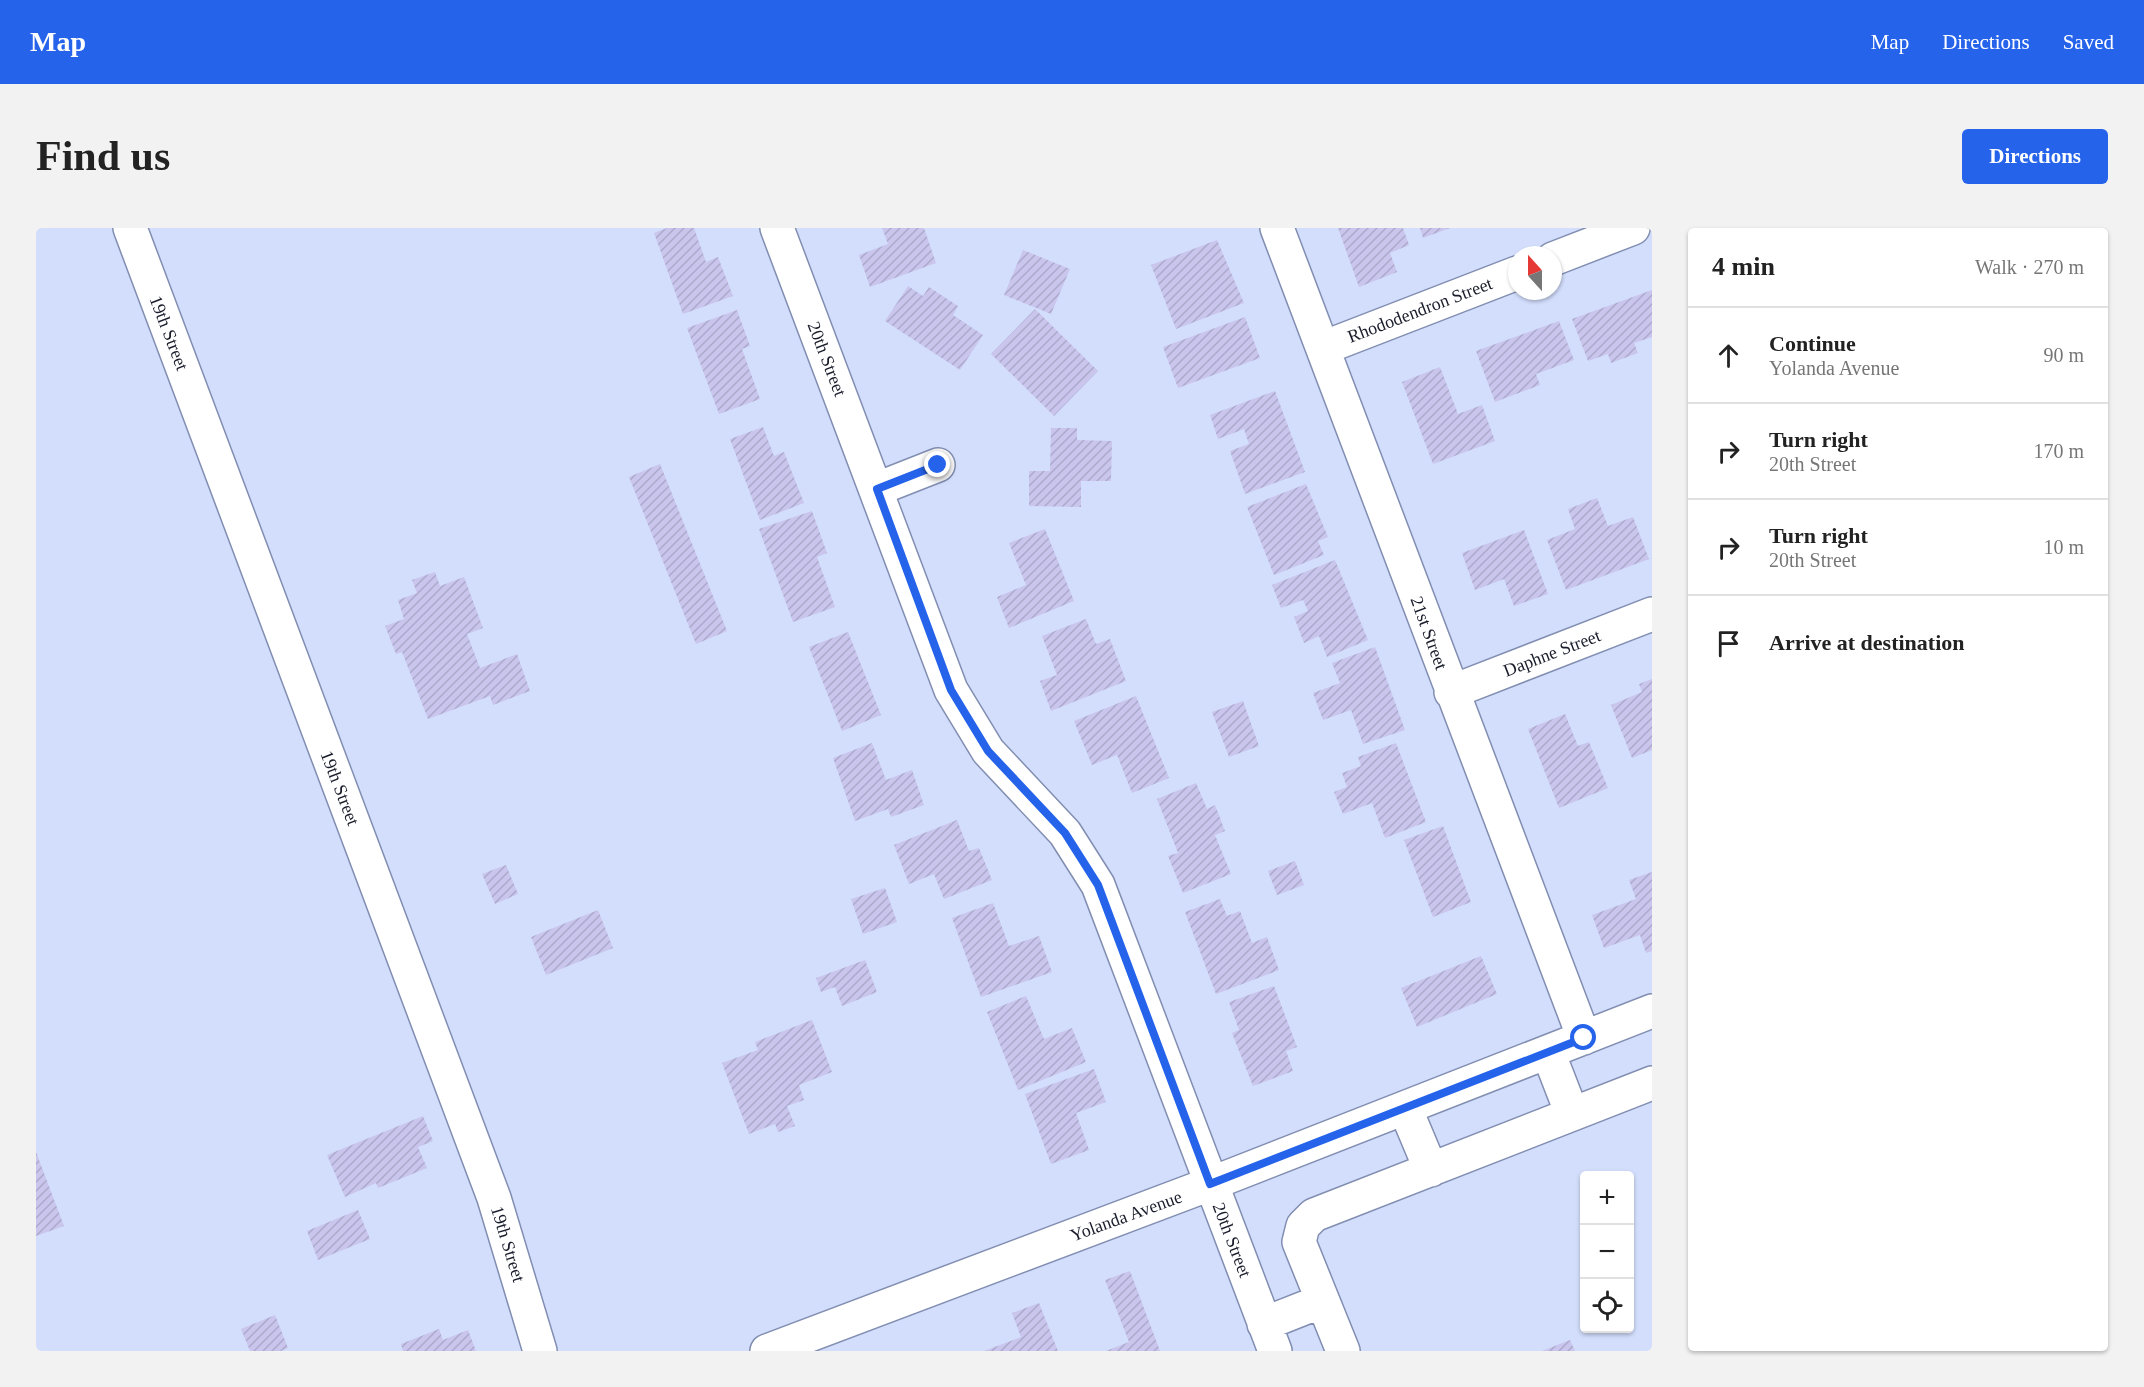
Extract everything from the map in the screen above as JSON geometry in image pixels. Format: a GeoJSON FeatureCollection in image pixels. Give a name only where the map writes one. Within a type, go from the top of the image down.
{"type":"FeatureCollection","features":[{"type":"Feature","properties":{"kind":"street","name":"19th Street"},"geometry":{"type":"LineString","coordinates":[[130,228],[494,1198],[540,1351]]}},
{"type":"Feature","properties":{"kind":"street","name":"20th Street"},"geometry":{"type":"LineString","coordinates":[[777,228],[951,690],[988,751],[1065,833],[1098,885],[1270,1337]]}},
{"type":"Feature","properties":{"kind":"street","name":"21st Street"},"geometry":{"type":"LineString","coordinates":[[1277,228],[1584,1038]]}},
{"type":"Feature","properties":{"kind":"street"},"geometry":{"type":"LineString","coordinates":[[1562,256],[1633,228]]}},
{"type":"Feature","properties":{"kind":"street","name":"Rhododendron Street"},"geometry":{"type":"LineString","coordinates":[[1323,348],[1508,276]]}},
{"type":"Feature","properties":{"kind":"street"},"geometry":{"type":"LineString","coordinates":[[877,489],[938,465]]}},
{"type":"Feature","properties":{"kind":"street","name":"Daphne Street"},"geometry":{"type":"LineString","coordinates":[[1451,692],[1652,614]]}},
{"type":"Feature","properties":{"kind":"street","name":"Yolanda Avenue"},"geometry":{"type":"LineString","coordinates":[[767,1351],[1210,1184],[1652,1011]]}},
{"type":"Feature","properties":{"kind":"street"},"geometry":{"type":"LineString","coordinates":[[1548,1052],[1572,1114]]}},
{"type":"Feature","properties":{"kind":"street"},"geometry":{"type":"LineString","coordinates":[[1343,1351],[1299,1242],[1303,1226],[1314,1215],[1652,1083]]}},
{"type":"Feature","properties":{"kind":"street"},"geometry":{"type":"LineString","coordinates":[[1405,1108],[1431,1170]]}},
{"type":"Feature","properties":{"kind":"street"},"geometry":{"type":"LineString","coordinates":[[1270,1337],[1322,1301]]}},
{"type":"Feature","properties":{"kind":"building"},"geometry":{"type":"Polygon","coordinates":[[[667,228],[694,228],[706,262],[718,257],[733,296],[683,314],[654,233],[667,228]]]}},
{"type":"Feature","properties":{"kind":"building"},"geometry":{"type":"Polygon","coordinates":[[[882,228],[924,228],[936,263],[870,287],[859,255],[888,244],[882,228]]]}},
{"type":"Feature","properties":{"kind":"building"},"geometry":{"type":"Polygon","coordinates":[[[1338,228],[1403,228],[1409,245],[1390,253],[1397,272],[1359,287],[1338,228]]]}},
{"type":"Feature","properties":{"kind":"building"},"geometry":{"type":"Polygon","coordinates":[[[1420,228],[1450,228],[1423,238],[1420,228]]]}},
{"type":"Feature","properties":{"kind":"building"},"geometry":{"type":"Polygon","coordinates":[[[1217,240],[1244,303],[1176,329],[1151,265],[1217,240]]]}},
{"type":"Feature","properties":{"kind":"building"},"geometry":{"type":"Polygon","coordinates":[[[1023,250],[1070,269],[1051,314],[1004,295],[1023,250]]]}},
{"type":"Feature","properties":{"kind":"building"},"geometry":{"type":"Polygon","coordinates":[[[908,286],[923,296],[929,287],[958,306],[953,315],[983,335],[960,370],[885,321],[908,286]]]}},
{"type":"Feature","properties":{"kind":"building"},"geometry":{"type":"Polygon","coordinates":[[[1652,290],[1652,337],[1634,343],[1638,353],[1611,363],[1608,354],[1588,361],[1572,319],[1652,290]]]}},
{"type":"Feature","properties":{"kind":"building"},"geometry":{"type":"Polygon","coordinates":[[[1035,309],[1098,371],[1054,416],[991,354],[1035,309]]]}},
{"type":"Feature","properties":{"kind":"building"},"geometry":{"type":"Polygon","coordinates":[[[737,310],[750,346],[742,349],[760,399],[719,414],[687,328],[737,310]]]}},
{"type":"Feature","properties":{"kind":"building"},"geometry":{"type":"Polygon","coordinates":[[[1245,317],[1260,358],[1178,388],[1163,347],[1245,317]]]}},
{"type":"Feature","properties":{"kind":"building"},"geometry":{"type":"Polygon","coordinates":[[[1559,321],[1574,360],[1536,374],[1540,385],[1495,402],[1476,351],[1559,321]]]}},
{"type":"Feature","properties":{"kind":"building"},"geometry":{"type":"Polygon","coordinates":[[[1440,367],[1458,414],[1482,405],[1495,441],[1433,464],[1402,382],[1440,367]]]}},
{"type":"Feature","properties":{"kind":"building"},"geometry":{"type":"Polygon","coordinates":[[[1275,391],[1305,472],[1245,494],[1230,451],[1249,444],[1244,429],[1218,439],[1210,415],[1275,391]]]}},
{"type":"Feature","properties":{"kind":"building"},"geometry":{"type":"Polygon","coordinates":[[[763,427],[774,456],[784,452],[804,503],[760,520],[730,439],[763,427]]]}},
{"type":"Feature","properties":{"kind":"building"},"geometry":{"type":"Polygon","coordinates":[[[1051,428],[1077,428],[1077,440],[1112,441],[1111,481],[1081,481],[1081,507],[1029,506],[1029,471],[1050,471],[1051,428]]]}},
{"type":"Feature","properties":{"kind":"building"},"geometry":{"type":"Polygon","coordinates":[[[660,464],[727,631],[696,644],[629,477],[660,464]]]}},
{"type":"Feature","properties":{"kind":"building"},"geometry":{"type":"Polygon","coordinates":[[[1306,484],[1328,537],[1318,541],[1324,555],[1274,575],[1247,507],[1306,484]]]}},
{"type":"Feature","properties":{"kind":"building"},"geometry":{"type":"Polygon","coordinates":[[[1597,498],[1608,526],[1633,517],[1649,559],[1566,590],[1547,540],[1575,529],[1568,509],[1597,498]]]}},
{"type":"Feature","properties":{"kind":"building"},"geometry":{"type":"Polygon","coordinates":[[[812,511],[827,553],[817,557],[835,607],[793,622],[759,529],[812,511]]]}},
{"type":"Feature","properties":{"kind":"building"},"geometry":{"type":"Polygon","coordinates":[[[1045,529],[1074,601],[1009,628],[997,597],[1026,585],[1009,543],[1045,529]]]}},
{"type":"Feature","properties":{"kind":"building"},"geometry":{"type":"Polygon","coordinates":[[[1524,530],[1548,594],[1514,606],[1504,579],[1475,590],[1462,553],[1524,530]]]}},
{"type":"Feature","properties":{"kind":"building"},"geometry":{"type":"Polygon","coordinates":[[[1335,560],[1368,640],[1327,657],[1319,636],[1304,643],[1294,617],[1308,611],[1303,600],[1281,608],[1272,585],[1335,560]]]}},
{"type":"Feature","properties":{"kind":"building"},"geometry":{"type":"Polygon","coordinates":[[[435,572],[440,586],[464,577],[483,628],[467,634],[480,668],[517,654],[530,691],[493,705],[490,696],[428,719],[402,652],[396,654],[385,626],[404,619],[398,600],[417,593],[412,580],[435,572]]]}},
{"type":"Feature","properties":{"kind":"building"},"geometry":{"type":"Polygon","coordinates":[[[1086,619],[1096,644],[1110,639],[1126,681],[1051,711],[1040,681],[1057,675],[1042,636],[1086,619]]]}},
{"type":"Feature","properties":{"kind":"building"},"geometry":{"type":"Polygon","coordinates":[[[848,632],[881,715],[842,731],[809,647],[848,632]]]}},
{"type":"Feature","properties":{"kind":"building"},"geometry":{"type":"Polygon","coordinates":[[[1375,647],[1405,730],[1363,744],[1351,710],[1323,720],[1313,693],[1340,683],[1332,663],[1375,647]]]}},
{"type":"Feature","properties":{"kind":"building"},"geometry":{"type":"Polygon","coordinates":[[[1652,679],[1652,750],[1632,758],[1611,705],[1642,692],[1639,684],[1652,679]]]}},
{"type":"Feature","properties":{"kind":"building"},"geometry":{"type":"Polygon","coordinates":[[[1136,696],[1169,778],[1132,793],[1117,755],[1092,765],[1074,721],[1136,696]]]}},
{"type":"Feature","properties":{"kind":"building"},"geometry":{"type":"Polygon","coordinates":[[[1243,701],[1259,746],[1229,757],[1212,712],[1243,701]]]}},
{"type":"Feature","properties":{"kind":"building"},"geometry":{"type":"Polygon","coordinates":[[[1565,714],[1578,746],[1589,742],[1608,788],[1559,808],[1528,729],[1565,714]]]}},
{"type":"Feature","properties":{"kind":"building"},"geometry":{"type":"Polygon","coordinates":[[[872,743],[886,780],[912,770],[924,805],[891,817],[888,809],[855,821],[833,758],[872,743]]]}},
{"type":"Feature","properties":{"kind":"building"},"geometry":{"type":"Polygon","coordinates":[[[1396,743],[1426,822],[1385,838],[1372,803],[1343,814],[1334,792],[1347,787],[1342,773],[1361,766],[1358,757],[1396,743]]]}},
{"type":"Feature","properties":{"kind":"building"},"geometry":{"type":"Polygon","coordinates":[[[1196,783],[1207,809],[1215,805],[1225,831],[1215,835],[1231,874],[1183,893],[1168,856],[1178,853],[1157,799],[1196,783]]]}},
{"type":"Feature","properties":{"kind":"building"},"geometry":{"type":"Polygon","coordinates":[[[957,820],[969,851],[979,848],[992,880],[944,899],[934,874],[909,884],[894,845],[957,820]]]}},
{"type":"Feature","properties":{"kind":"building"},"geometry":{"type":"Polygon","coordinates":[[[1443,826],[1471,902],[1433,917],[1404,840],[1443,826]]]}},
{"type":"Feature","properties":{"kind":"building"},"geometry":{"type":"Polygon","coordinates":[[[1295,861],[1304,885],[1277,895],[1268,871],[1295,861]]]}},
{"type":"Feature","properties":{"kind":"building"},"geometry":{"type":"Polygon","coordinates":[[[506,865],[518,894],[495,904],[482,874],[506,865]]]}},
{"type":"Feature","properties":{"kind":"building"},"geometry":{"type":"Polygon","coordinates":[[[1652,872],[1652,951],[1646,953],[1640,935],[1604,948],[1592,915],[1636,899],[1629,880],[1652,872]]]}},
{"type":"Feature","properties":{"kind":"building"},"geometry":{"type":"Polygon","coordinates":[[[885,888],[897,922],[863,934],[851,899],[885,888]]]}},
{"type":"Feature","properties":{"kind":"building"},"geometry":{"type":"Polygon","coordinates":[[[1220,899],[1227,916],[1240,911],[1252,943],[1267,937],[1279,970],[1216,994],[1185,912],[1220,899]]]}},
{"type":"Feature","properties":{"kind":"building"},"geometry":{"type":"Polygon","coordinates":[[[993,903],[1009,946],[1039,936],[1052,972],[981,997],[952,918],[993,903]]]}},
{"type":"Feature","properties":{"kind":"building"},"geometry":{"type":"Polygon","coordinates":[[[598,910],[613,948],[546,975],[531,937],[598,910]]]}},
{"type":"Feature","properties":{"kind":"building"},"geometry":{"type":"Polygon","coordinates":[[[1481,956],[1497,994],[1417,1027],[1401,988],[1481,956]]]}},
{"type":"Feature","properties":{"kind":"building"},"geometry":{"type":"Polygon","coordinates":[[[865,960],[877,992],[842,1006],[835,987],[821,992],[816,978],[865,960]]]}},
{"type":"Feature","properties":{"kind":"building"},"geometry":{"type":"Polygon","coordinates":[[[1274,986],[1297,1047],[1286,1051],[1293,1071],[1253,1086],[1232,1033],[1239,1030],[1229,1002],[1274,986]]]}},
{"type":"Feature","properties":{"kind":"building"},"geometry":{"type":"Polygon","coordinates":[[[1026,996],[1044,1039],[1072,1028],[1086,1062],[1018,1090],[987,1012],[1026,996]]]}},
{"type":"Feature","properties":{"kind":"building"},"geometry":{"type":"Polygon","coordinates":[[[812,1020],[832,1072],[799,1085],[804,1100],[787,1106],[795,1126],[778,1132],[775,1124],[749,1134],[722,1063],[758,1050],[755,1042],[812,1020]]]}},
{"type":"Feature","properties":{"kind":"building"},"geometry":{"type":"Polygon","coordinates":[[[1094,1069],[1106,1102],[1076,1113],[1089,1150],[1051,1164],[1025,1094],[1094,1069]]]}},
{"type":"Feature","properties":{"kind":"building"},"geometry":{"type":"Polygon","coordinates":[[[423,1116],[433,1141],[418,1147],[427,1168],[378,1188],[376,1183],[345,1197],[327,1155],[423,1116]]]}},
{"type":"Feature","properties":{"kind":"building"},"geometry":{"type":"Polygon","coordinates":[[[36,1152],[64,1226],[36,1236],[36,1152]]]}},
{"type":"Feature","properties":{"kind":"building"},"geometry":{"type":"Polygon","coordinates":[[[358,1210],[370,1239],[318,1260],[307,1231],[358,1210]]]}},
{"type":"Feature","properties":{"kind":"building"},"geometry":{"type":"Polygon","coordinates":[[[1130,1271],[1160,1351],[1106,1351],[1129,1342],[1105,1280],[1130,1271]]]}},
{"type":"Feature","properties":{"kind":"building"},"geometry":{"type":"Polygon","coordinates":[[[1039,1303],[1058,1351],[984,1351],[1021,1337],[1012,1313],[1039,1303]]]}},
{"type":"Feature","properties":{"kind":"building"},"geometry":{"type":"Polygon","coordinates":[[[275,1315],[288,1348],[281,1351],[250,1351],[241,1329],[275,1315]]]}},
{"type":"Feature","properties":{"kind":"building"},"geometry":{"type":"Polygon","coordinates":[[[439,1329],[443,1340],[468,1330],[476,1351],[403,1351],[401,1344],[439,1329]]]}},
{"type":"Feature","properties":{"kind":"building"},"geometry":{"type":"Polygon","coordinates":[[[1570,1340],[1575,1351],[1542,1351],[1570,1340]]]}},
{"type":"Feature","properties":{"kind":"route"},"geometry":{"type":"LineString","coordinates":[[938,465],[877,489],[951,690],[988,751],[1065,833],[1098,885],[1210,1184],[1584,1038]]}}]}
